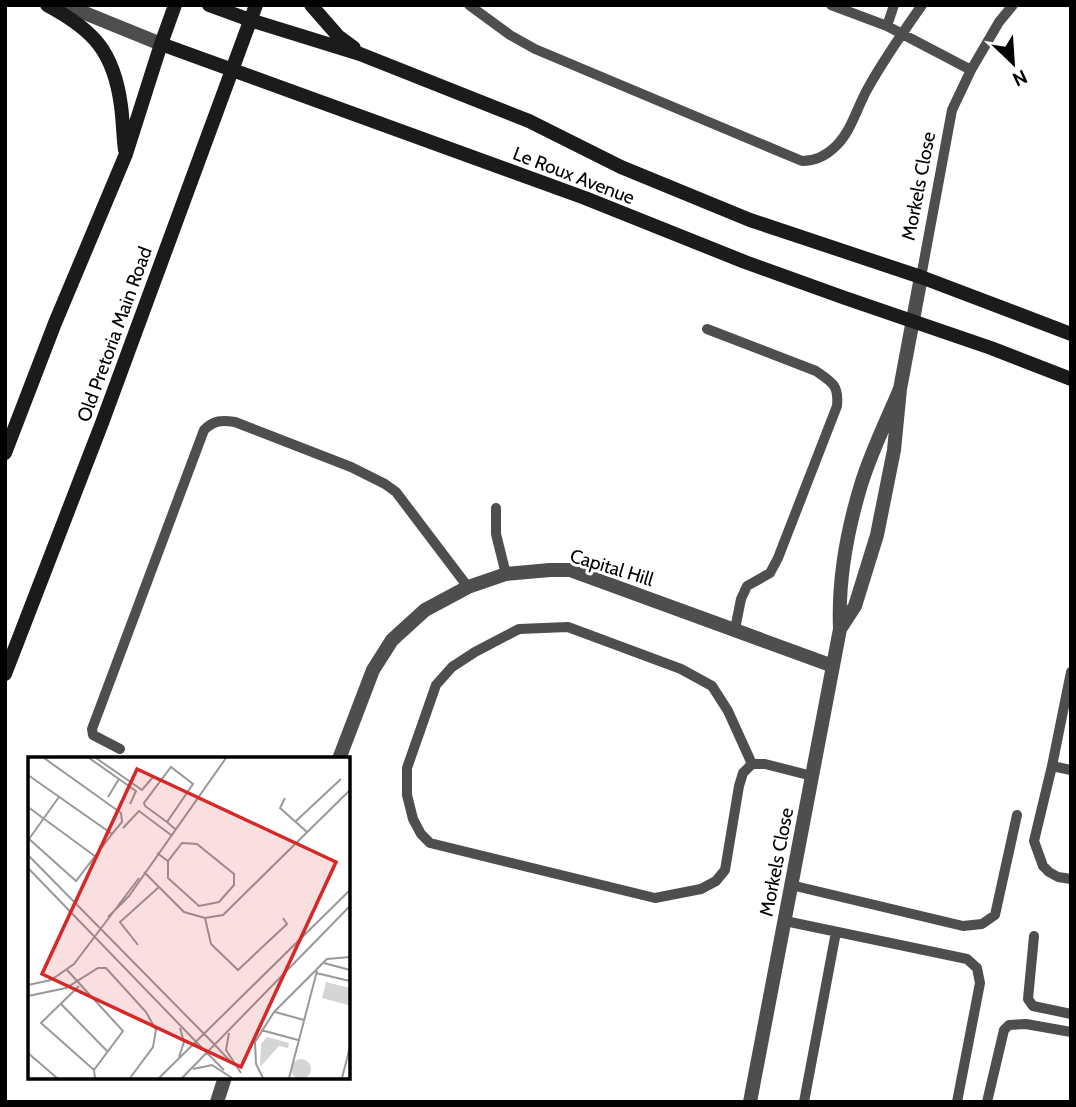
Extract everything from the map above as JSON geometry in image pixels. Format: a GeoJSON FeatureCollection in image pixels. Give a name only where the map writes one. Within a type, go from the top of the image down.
{"type":"FeatureCollection","features":[{"type":"Feature","properties":{"kind":"main road"},"geometry":{"type":"LineString","coordinates":[[47,5],[82,27],[108,58],[121,103],[126,154]]}},
{"type":"Feature","properties":{"kind":"main road"},"geometry":{"type":"LineString","coordinates":[[5,453],[55,323],[126,154],[175,5]]}},
{"type":"Feature","properties":{"kind":"main road","name":"Le Roux Avenue"},"geometry":{"type":"LineString","coordinates":[[209,5],[360,54],[529,121],[621,167],[750,220],[921,277],[1071,334]]}},
{"type":"Feature","properties":{"kind":"main road","name":"Old Pretoria Main Road"},"geometry":{"type":"LineString","coordinates":[[5,674],[102,423],[256,5]]}},
{"type":"Feature","properties":{"kind":"main road"},"geometry":{"type":"LineString","coordinates":[[311,5],[339,37],[360,54]]}},
{"type":"Feature","properties":{"kind":"main road","name":"Le Roux Avenue"},"geometry":{"type":"LineString","coordinates":[[161,44],[572,193],[745,262],[992,348],[1071,379]]}},
{"type":"Feature","properties":{"kind":"street","name":"Le Roux Avenue"},"geometry":{"type":"LineString","coordinates":[[65,5],[161,44]]}},
{"type":"Feature","properties":{"kind":"street","name":"Morkels Close"},"geometry":{"type":"LineString","coordinates":[[840,629],[855,606],[877,535],[894,450],[900,389],[921,277]]}},
{"type":"Feature","properties":{"kind":"street","name":"Morkels Close"},"geometry":{"type":"LineString","coordinates":[[750,1102],[840,629],[842,569],[850,526],[862,483],[900,389]]}},
{"type":"Feature","properties":{"kind":"street","name":"Capital Hill"},"geometry":{"type":"LineString","coordinates":[[340,757],[373,670],[392,640],[425,610],[468,587],[506,574],[570,570],[833,666]]}},
{"type":"Feature","properties":{"kind":"street"},"geometry":{"type":"LineString","coordinates":[[217,1102],[224,1079]]}},
{"type":"Feature","properties":{"kind":"lane"},"geometry":{"type":"LineString","coordinates":[[469,5],[510,35],[535,49],[802,161],[809,161],[830,152],[839,143],[849,130],[866,92],[922,5]]}},
{"type":"Feature","properties":{"kind":"lane"},"geometry":{"type":"LineString","coordinates":[[831,5],[887,26],[971,70]]}},
{"type":"Feature","properties":{"kind":"lane"},"geometry":{"type":"LineString","coordinates":[[887,26],[894,5]]}},
{"type":"Feature","properties":{"kind":"lane","name":"Morkels Close"},"geometry":{"type":"LineString","coordinates":[[921,277],[952,110],[971,70],[999,22],[1013,5]]}},
{"type":"Feature","properties":{"kind":"lane"},"geometry":{"type":"LineString","coordinates":[[707,330],[816,371],[831,382],[838,393],[837,405],[778,558],[770,573],[747,586],[741,599],[735,629]]}},
{"type":"Feature","properties":{"kind":"lane"},"geometry":{"type":"LineString","coordinates":[[120,749],[93,735],[92,729],[204,430],[211,423],[226,420],[235,422],[351,467],[385,484],[396,492],[468,587]]}},
{"type":"Feature","properties":{"kind":"lane"},"geometry":{"type":"LineString","coordinates":[[496,508],[496,534],[506,574]]}},
{"type":"Feature","properties":{"kind":"lane"},"geometry":{"type":"LineString","coordinates":[[752,764],[729,711],[712,686],[681,669],[568,627],[519,629],[452,667],[436,685],[407,768],[407,795],[413,819],[421,834],[430,842],[655,898],[701,889],[716,881],[725,870],[739,786],[743,773],[752,764],[765,764],[812,776]]}},
{"type":"Feature","properties":{"kind":"lane"},"geometry":{"type":"LineString","coordinates":[[1071,672],[1034,841],[1043,866],[1058,877],[1071,879]]}},
{"type":"Feature","properties":{"kind":"lane"},"geometry":{"type":"LineString","coordinates":[[1052,766],[1071,770]]}},
{"type":"Feature","properties":{"kind":"lane"},"geometry":{"type":"LineString","coordinates":[[791,885],[964,926],[982,925],[995,915],[1017,816]]}},
{"type":"Feature","properties":{"kind":"lane"},"geometry":{"type":"LineString","coordinates":[[785,921],[967,959],[977,968],[980,984],[957,1102]]}},
{"type":"Feature","properties":{"kind":"lane"},"geometry":{"type":"LineString","coordinates":[[804,1102],[836,932]]}},
{"type":"Feature","properties":{"kind":"lane"},"geometry":{"type":"LineString","coordinates":[[1034,936],[1028,999],[1033,1006],[1071,1014]]}},
{"type":"Feature","properties":{"kind":"lane"},"geometry":{"type":"LineString","coordinates":[[987,1102],[1004,1030],[1009,1025],[1026,1024],[1071,1032]]}}]}
